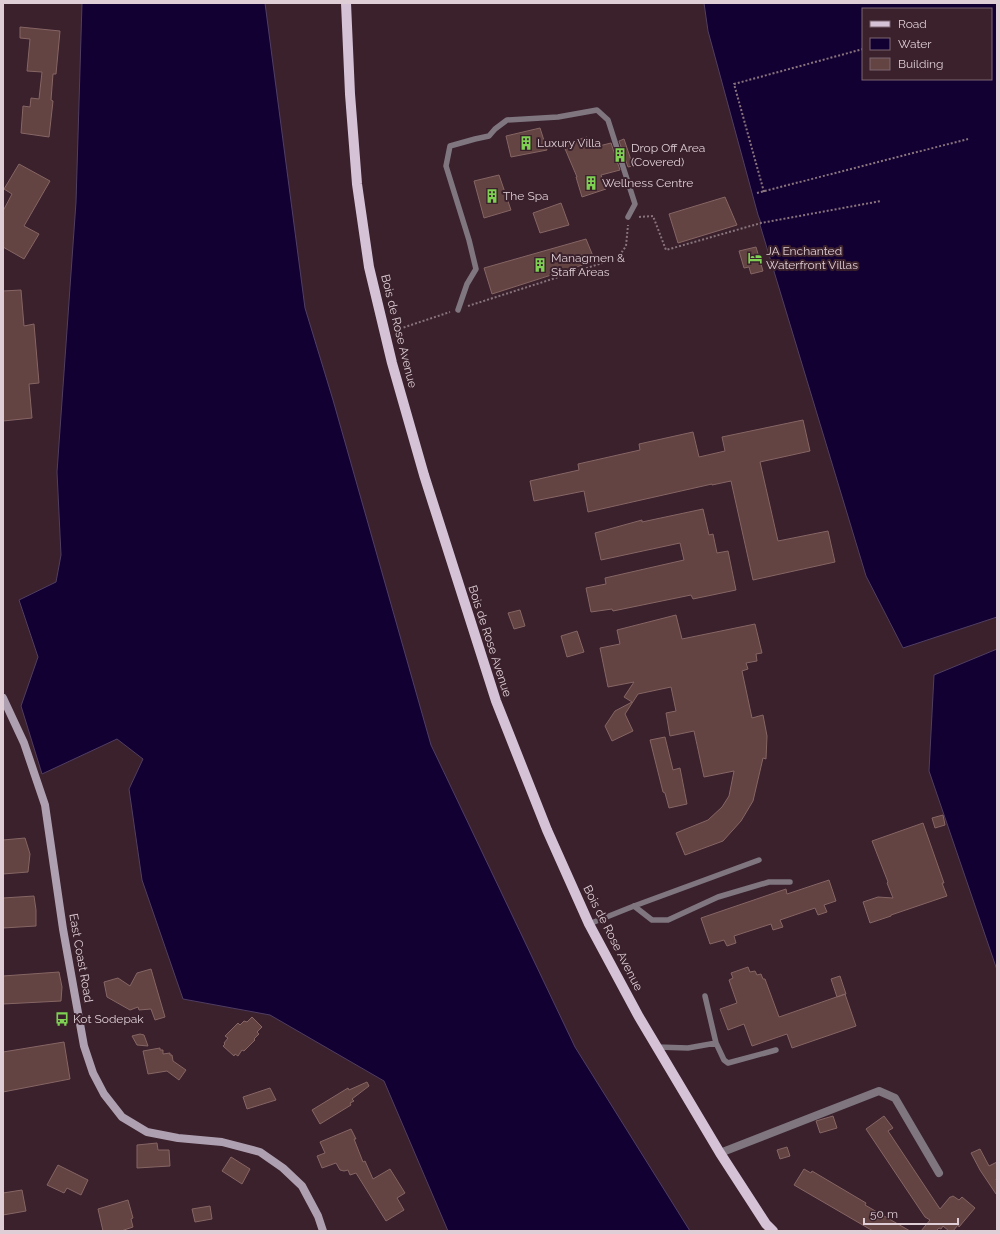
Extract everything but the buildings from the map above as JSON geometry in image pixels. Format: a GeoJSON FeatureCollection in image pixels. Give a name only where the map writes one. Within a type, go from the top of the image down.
{"type":"FeatureCollection","features":[{"type":"Feature","properties":{"kind":"main road","name":"Bois de Rose Avenue"},"geometry":{"type":"LineString","coordinates":[[346,3],[350,94],[357,184],[369,267],[385,333],[424,475],[496,701],[547,830],[589,924],[639,1017],[720,1153],[766,1224],[773,1231]]}},
{"type":"Feature","properties":{"kind":"main road","name":"East Coast Road"},"geometry":{"type":"LineString","coordinates":[[3,698],[7,715],[24,743],[45,805],[63,929],[84,1046],[93,1073],[104,1094],[122,1117],[147,1132],[178,1138],[222,1142],[260,1152],[283,1168],[302,1186],[318,1216],[323,1231]]}},
{"type":"Feature","properties":{"kind":"street"},"geometry":{"type":"LineString","coordinates":[[720,1153],[879,1091],[895,1098],[939,1172]]}},
{"type":"Feature","properties":{"kind":"lane"},"geometry":{"type":"LineString","coordinates":[[458,310],[467,284],[476,269],[469,240],[446,166],[450,146],[489,136],[495,128],[507,120],[558,117],[596,110],[608,120],[634,204],[628,217]]}},
{"type":"Feature","properties":{"kind":"lane"},"geometry":{"type":"LineString","coordinates":[[589,924],[759,860]]}},
{"type":"Feature","properties":{"kind":"lane"},"geometry":{"type":"LineString","coordinates":[[634,906],[652,920],[668,920],[718,897],[769,882],[790,882]]}},
{"type":"Feature","properties":{"kind":"lane"},"geometry":{"type":"LineString","coordinates":[[705,996],[716,1043],[724,1060],[728,1064],[776,1050]]}},
{"type":"Feature","properties":{"kind":"lane"},"geometry":{"type":"LineString","coordinates":[[657,1047],[688,1048],[716,1043]]}},
{"type":"Feature","properties":{"kind":"path"},"geometry":{"type":"LineString","coordinates":[[764,192],[734,84],[862,49]]}},
{"type":"Feature","properties":{"kind":"path"},"geometry":{"type":"LineString","coordinates":[[757,193],[968,139]]}},
{"type":"Feature","properties":{"kind":"path"},"geometry":{"type":"LineString","coordinates":[[385,333],[618,258],[626,246],[628,217],[653,216],[666,250],[761,223],[881,201]]}},
{"type":"Feature","properties":{"kind":"water"},"geometry":{"type":"Polygon","coordinates":[[[82,3],[265,3],[305,308],[333,400],[431,745],[575,1047],[690,1231],[448,1231],[384,1081],[270,1015],[183,999],[142,880],[129,789],[143,759],[117,739],[42,774],[21,706],[38,657],[19,600],[56,582],[61,555],[57,472],[76,202],[82,3]]]}},
{"type":"Feature","properties":{"kind":"water"},"geometry":{"type":"Polygon","coordinates":[[[704,3],[997,3],[997,617],[903,648],[866,576],[758,215],[708,31],[704,3]]]}},
{"type":"Feature","properties":{"kind":"water"},"geometry":{"type":"Polygon","coordinates":[[[997,649],[997,970],[929,771],[934,675],[997,649]]]}},
{"type":"Feature","properties":{"kind":"place","name":"Luxury Villa"},"geometry":{"type":"Point","coordinates":[526,143]}},
{"type":"Feature","properties":{"kind":"place","name":"Drop Off Area (Covered)"},"geometry":{"type":"Point","coordinates":[620,155]}},
{"type":"Feature","properties":{"kind":"place","name":"Wellness Centre"},"geometry":{"type":"Point","coordinates":[591,183]}},
{"type":"Feature","properties":{"kind":"place","name":"The Spa"},"geometry":{"type":"Point","coordinates":[492,196]}},
{"type":"Feature","properties":{"kind":"place","name":"JA Enchanted Waterfront Villas"},"geometry":{"type":"Point","coordinates":[755,258]}},
{"type":"Feature","properties":{"kind":"place","name":"Managmen & Staff Areas"},"geometry":{"type":"Point","coordinates":[540,265]}},
{"type":"Feature","properties":{"kind":"place","name":"Kot Sodepak"},"geometry":{"type":"Point","coordinates":[62,1019]}}]}
